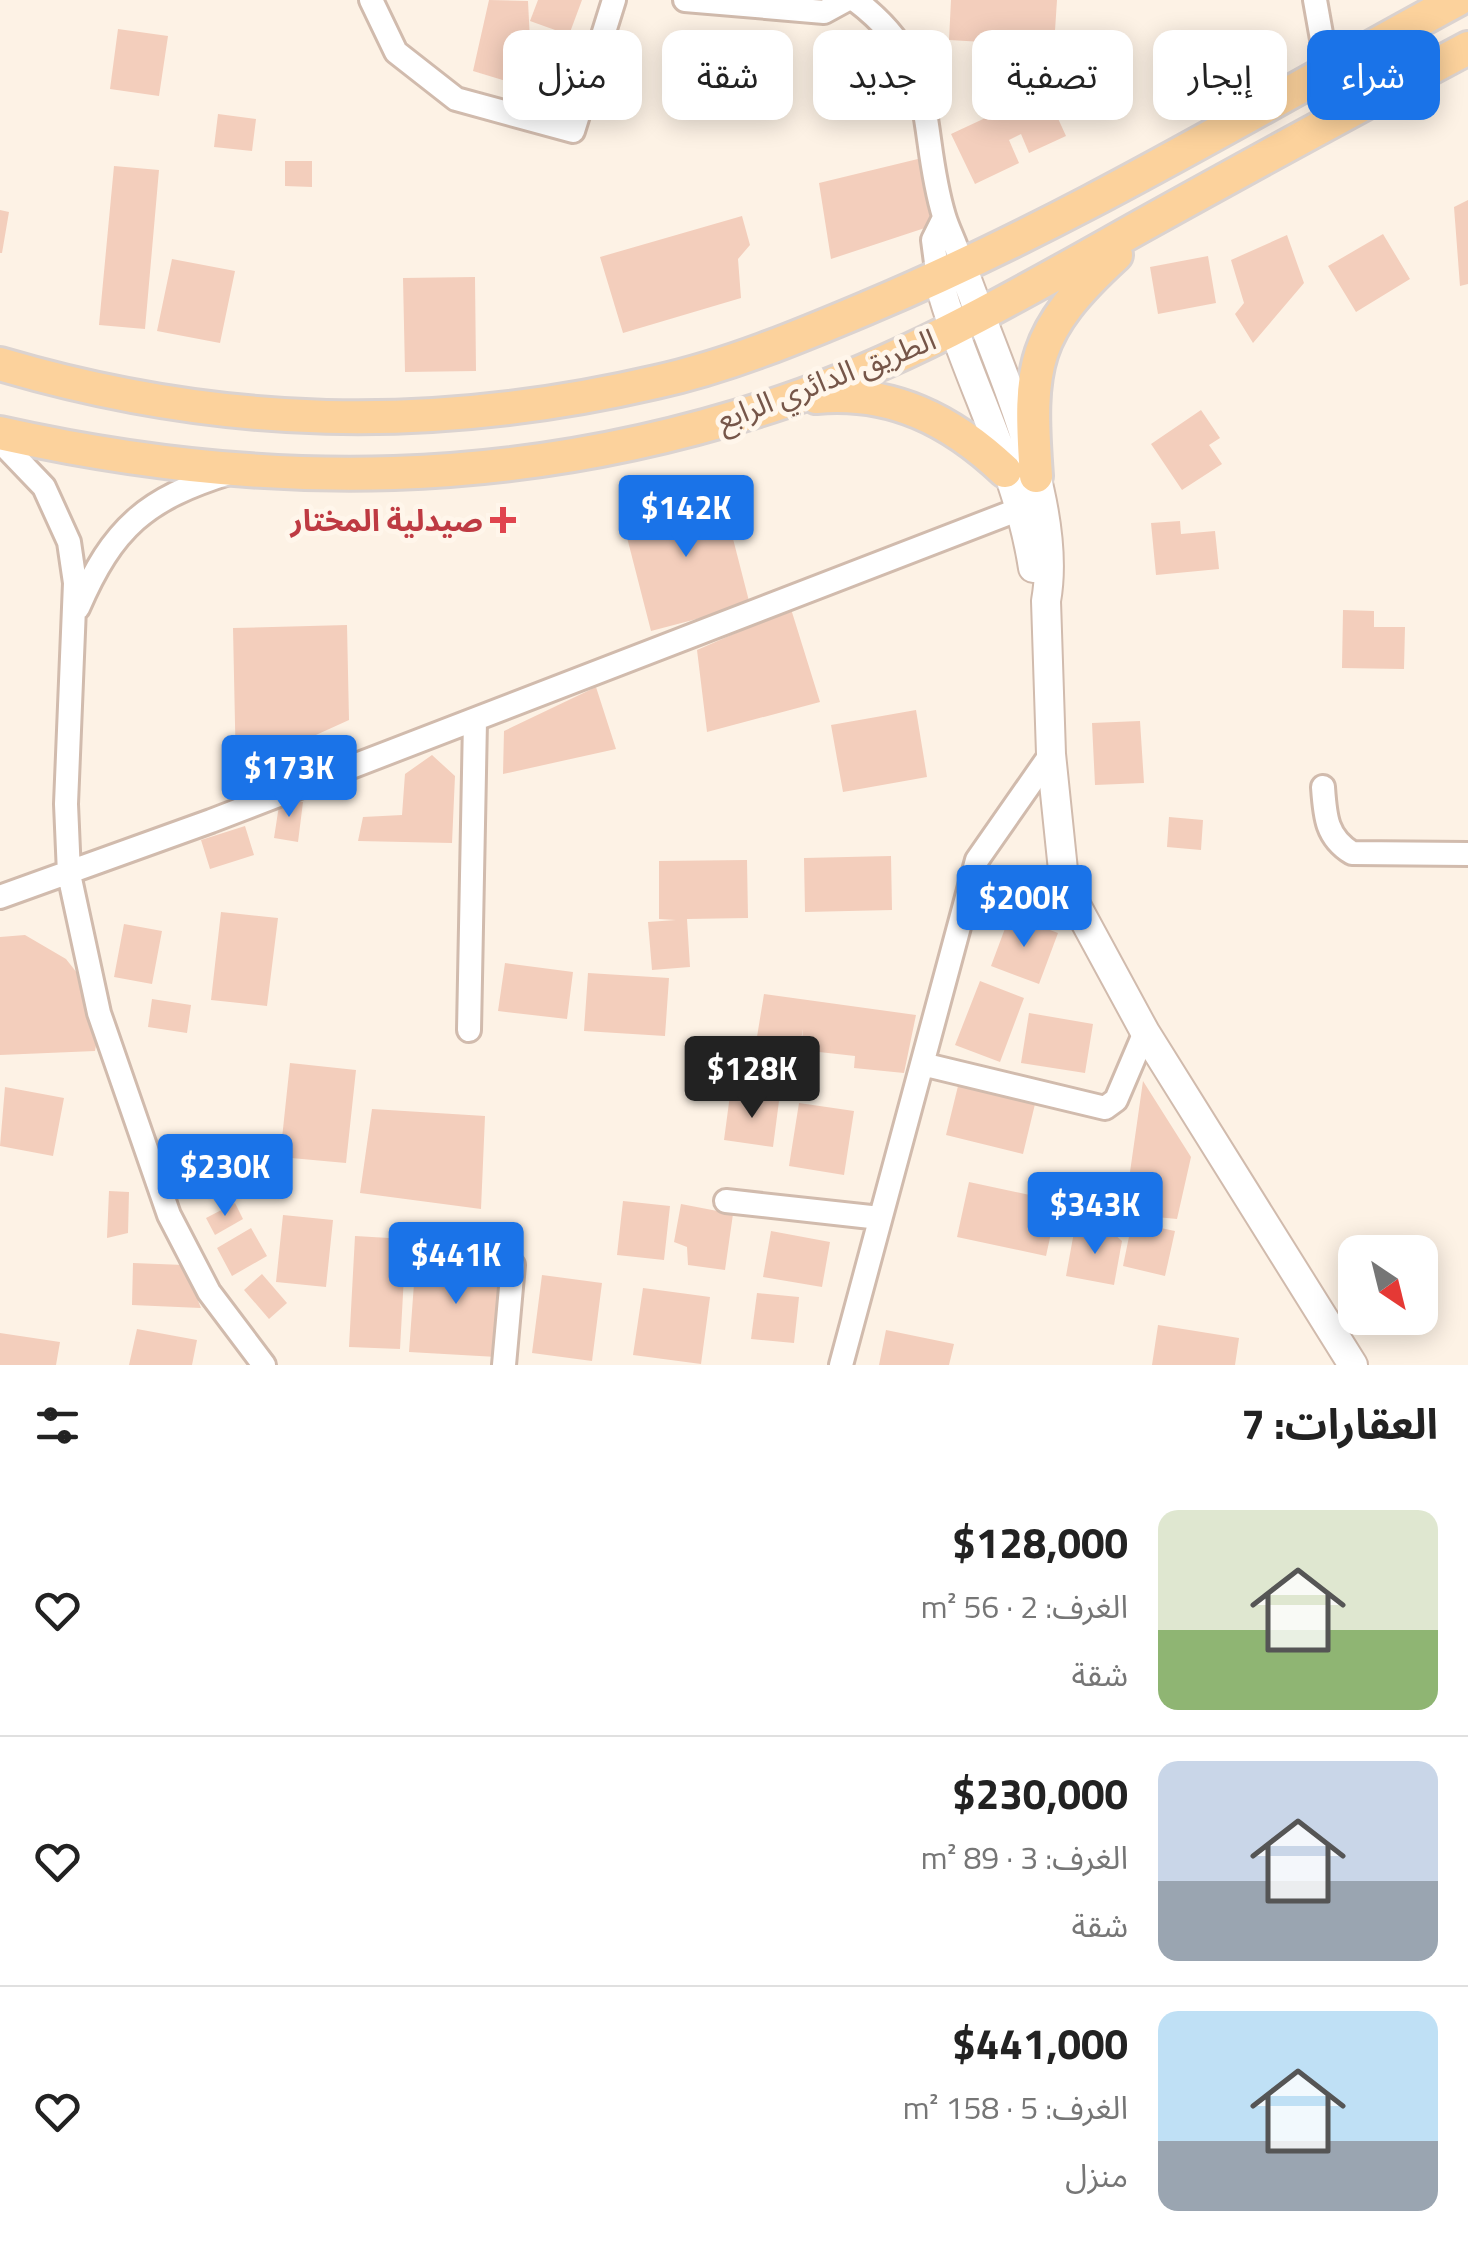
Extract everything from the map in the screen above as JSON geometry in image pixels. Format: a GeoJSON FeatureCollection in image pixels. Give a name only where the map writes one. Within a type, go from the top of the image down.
{"type":"FeatureCollection","features":[{"type":"Feature","properties":{"kind":"main road","name":"الطريق الدائري الرابع"},"geometry":{"type":"LineString","coordinates":[[1405,30],[1458,0]]}},
{"type":"Feature","properties":{"kind":"main road","name":"الطريق الدائري الرابع"},"geometry":{"type":"LineString","coordinates":[[0,433],[98,455],[231,472],[369,476],[486,470],[670,437],[787,400],[966,323],[1468,48]]}},
{"type":"Feature","properties":{"kind":"main road","name":"الطريق الدائري الرابع"},"geometry":{"type":"LineString","coordinates":[[0,364],[148,399],[249,414],[346,420],[458,414],[658,382],[789,340],[950,272],[1102,197],[1307,85]]}},
{"type":"Feature","properties":{"kind":"main road"},"geometry":{"type":"LineString","coordinates":[[787,400],[850,394],[909,406],[950,427],[1021,474],[1046,336],[1069,299],[1154,219]]}},
{"type":"Feature","properties":{"kind":"street"},"geometry":{"type":"LineString","coordinates":[[371,0],[396,52],[456,99],[573,132],[614,0]]}},
{"type":"Feature","properties":{"kind":"street"},"geometry":{"type":"LineString","coordinates":[[686,0],[824,12],[846,0]]}},
{"type":"Feature","properties":{"kind":"street"},"geometry":{"type":"LineString","coordinates":[[855,0],[896,40],[914,67],[926,107],[944,218],[956,238],[950,272],[1021,474],[1050,577],[1046,602],[1051,754],[1064,870],[1087,930],[1145,1032],[1353,1365]]}},
{"type":"Feature","properties":{"kind":"street"},"geometry":{"type":"LineString","coordinates":[[1315,0],[1320,30]]}},
{"type":"Feature","properties":{"kind":"street"},"geometry":{"type":"LineString","coordinates":[[0,441],[44,487],[61,520],[74,583],[66,804],[69,874],[99,1013],[169,1215],[208,1292],[264,1365]]}},
{"type":"Feature","properties":{"kind":"street"},"geometry":{"type":"LineString","coordinates":[[73,620],[98,565],[130,521],[169,494],[231,472]]}},
{"type":"Feature","properties":{"kind":"street"},"geometry":{"type":"LineString","coordinates":[[1021,474],[1020,510],[1035,581],[1046,602]]}},
{"type":"Feature","properties":{"kind":"street"},"geometry":{"type":"LineString","coordinates":[[0,898],[475,721],[1020,510]]}},
{"type":"Feature","properties":{"kind":"street"},"geometry":{"type":"LineString","coordinates":[[469,1030],[475,721]]}},
{"type":"Feature","properties":{"kind":"street"},"geometry":{"type":"LineString","coordinates":[[841,1365],[976,860],[1051,754]]}},
{"type":"Feature","properties":{"kind":"street"},"geometry":{"type":"LineString","coordinates":[[1323,788],[1325,823],[1338,844],[1352,853],[1468,854]]}},
{"type":"Feature","properties":{"kind":"street"},"geometry":{"type":"LineString","coordinates":[[922,1064],[1105,1108],[1116,1100],[1145,1032]]}},
{"type":"Feature","properties":{"kind":"street"},"geometry":{"type":"LineString","coordinates":[[726,1201],[880,1218]]}},
{"type":"Feature","properties":{"kind":"street"},"geometry":{"type":"LineString","coordinates":[[504,1365],[513,1264]]}},
{"type":"Feature","properties":{"kind":"building"},"geometry":{"type":"Polygon","coordinates":[[[489,0],[528,1],[529,30],[503,30],[503,80],[473,71],[489,0]]]}},
{"type":"Feature","properties":{"kind":"building"},"geometry":{"type":"Polygon","coordinates":[[[538,0],[582,0],[571,30],[555,30],[530,21],[538,0]]]}},
{"type":"Feature","properties":{"kind":"building"},"geometry":{"type":"Polygon","coordinates":[[[951,0],[1057,0],[1055,30],[972,30],[972,41],[952,40],[951,0]]]}},
{"type":"Feature","properties":{"kind":"building"},"geometry":{"type":"Polygon","coordinates":[[[118,29],[168,36],[159,96],[110,89],[118,29]]]}},
{"type":"Feature","properties":{"kind":"building"},"geometry":{"type":"Polygon","coordinates":[[[218,114],[256,119],[252,151],[214,147],[218,114]]]}},
{"type":"Feature","properties":{"kind":"building"},"geometry":{"type":"Polygon","coordinates":[[[981,120],[1059,120],[1066,136],[1029,153],[1021,134],[1009,140],[1019,163],[975,184],[951,134],[981,120]]]}},
{"type":"Feature","properties":{"kind":"building"},"geometry":{"type":"Polygon","coordinates":[[[922,158],[940,223],[831,259],[819,183],[922,158]]]}},
{"type":"Feature","properties":{"kind":"building"},"geometry":{"type":"Polygon","coordinates":[[[285,161],[312,161],[312,187],[285,186],[285,161]]]}},
{"type":"Feature","properties":{"kind":"building"},"geometry":{"type":"Polygon","coordinates":[[[114,166],[159,170],[145,329],[99,325],[114,166]]]}},
{"type":"Feature","properties":{"kind":"building"},"geometry":{"type":"Polygon","coordinates":[[[1468,200],[1468,284],[1460,286],[1454,207],[1468,200]]]}},
{"type":"Feature","properties":{"kind":"building"},"geometry":{"type":"Polygon","coordinates":[[[0,210],[9,212],[2,253],[0,253],[0,210]]]}},
{"type":"Feature","properties":{"kind":"building"},"geometry":{"type":"Polygon","coordinates":[[[742,216],[750,245],[738,259],[741,298],[623,333],[600,257],[742,216]]]}},
{"type":"Feature","properties":{"kind":"building"},"geometry":{"type":"Polygon","coordinates":[[[1383,234],[1410,279],[1356,312],[1328,266],[1383,234]]]}},
{"type":"Feature","properties":{"kind":"building"},"geometry":{"type":"Polygon","coordinates":[[[1287,235],[1304,283],[1253,343],[1235,314],[1244,303],[1231,260],[1287,235]]]}},
{"type":"Feature","properties":{"kind":"building"},"geometry":{"type":"Polygon","coordinates":[[[1208,256],[1216,303],[1158,314],[1150,267],[1208,256]]]}},
{"type":"Feature","properties":{"kind":"building"},"geometry":{"type":"Polygon","coordinates":[[[172,259],[235,271],[220,343],[157,331],[172,259]]]}},
{"type":"Feature","properties":{"kind":"building"},"geometry":{"type":"Polygon","coordinates":[[[475,277],[476,371],[405,372],[403,278],[475,277]]]}},
{"type":"Feature","properties":{"kind":"building"},"geometry":{"type":"Polygon","coordinates":[[[1201,410],[1220,438],[1209,445],[1222,464],[1182,490],[1151,444],[1201,410]]]}},
{"type":"Feature","properties":{"kind":"building"},"geometry":{"type":"Polygon","coordinates":[[[720,488],[750,605],[651,631],[621,514],[720,488]]]}},
{"type":"Feature","properties":{"kind":"building"},"geometry":{"type":"Polygon","coordinates":[[[1180,521],[1181,534],[1215,531],[1219,569],[1156,575],[1151,523],[1180,521]]]}},
{"type":"Feature","properties":{"kind":"building"},"geometry":{"type":"Polygon","coordinates":[[[791,609],[820,702],[707,732],[697,650],[791,609]]]}},
{"type":"Feature","properties":{"kind":"building"},"geometry":{"type":"Polygon","coordinates":[[[1343,610],[1374,611],[1374,627],[1405,627],[1404,669],[1342,668],[1343,610]]]}},
{"type":"Feature","properties":{"kind":"building"},"geometry":{"type":"Polygon","coordinates":[[[347,625],[349,720],[236,771],[233,628],[347,625]]]}},
{"type":"Feature","properties":{"kind":"building"},"geometry":{"type":"Polygon","coordinates":[[[596,687],[616,749],[503,774],[504,731],[596,687]]]}},
{"type":"Feature","properties":{"kind":"building"},"geometry":{"type":"Polygon","coordinates":[[[916,710],[927,777],[843,792],[831,725],[916,710]]]}},
{"type":"Feature","properties":{"kind":"building"},"geometry":{"type":"Polygon","coordinates":[[[1140,721],[1144,783],[1095,785],[1092,723],[1140,721]]]}},
{"type":"Feature","properties":{"kind":"building"},"geometry":{"type":"Polygon","coordinates":[[[432,755],[455,776],[452,843],[358,841],[363,817],[402,815],[405,774],[432,755]]]}},
{"type":"Feature","properties":{"kind":"building"},"geometry":{"type":"Polygon","coordinates":[[[280,799],[303,802],[298,842],[274,838],[280,799]]]}},
{"type":"Feature","properties":{"kind":"building"},"geometry":{"type":"Polygon","coordinates":[[[1169,817],[1203,820],[1201,850],[1167,847],[1169,817]]]}},
{"type":"Feature","properties":{"kind":"building"},"geometry":{"type":"Polygon","coordinates":[[[245,826],[254,855],[210,869],[201,840],[245,826]]]}},
{"type":"Feature","properties":{"kind":"building"},"geometry":{"type":"Polygon","coordinates":[[[891,856],[892,910],[805,912],[804,858],[891,856]]]}},
{"type":"Feature","properties":{"kind":"building"},"geometry":{"type":"Polygon","coordinates":[[[747,860],[748,918],[687,919],[690,967],[652,970],[648,922],[676,920],[659,919],[659,861],[747,860]]]}},
{"type":"Feature","properties":{"kind":"building"},"geometry":{"type":"Polygon","coordinates":[[[221,912],[278,918],[267,1006],[211,1000],[221,912]]]}},
{"type":"Feature","properties":{"kind":"building"},"geometry":{"type":"Polygon","coordinates":[[[1010,915],[1058,933],[1039,984],[991,966],[1010,915]]]}},
{"type":"Feature","properties":{"kind":"building"},"geometry":{"type":"Polygon","coordinates":[[[124,924],[162,931],[152,984],[114,977],[124,924]]]}},
{"type":"Feature","properties":{"kind":"building"},"geometry":{"type":"Polygon","coordinates":[[[25,935],[66,959],[85,983],[98,1034],[95,1051],[0,1055],[0,937],[25,935]]]}},
{"type":"Feature","properties":{"kind":"building"},"geometry":{"type":"Polygon","coordinates":[[[505,963],[573,972],[567,1019],[498,1011],[505,963]]]}},
{"type":"Feature","properties":{"kind":"building"},"geometry":{"type":"Polygon","coordinates":[[[588,973],[669,978],[665,1036],[584,1031],[588,973]]]}},
{"type":"Feature","properties":{"kind":"building"},"geometry":{"type":"Polygon","coordinates":[[[980,981],[1024,998],[1000,1062],[955,1045],[980,981]]]}},
{"type":"Feature","properties":{"kind":"building"},"geometry":{"type":"Polygon","coordinates":[[[764,994],[916,1015],[904,1073],[854,1068],[855,1056],[801,1050],[803,1029],[799,1050],[756,1043],[764,994]]]}},
{"type":"Feature","properties":{"kind":"building"},"geometry":{"type":"Polygon","coordinates":[[[152,999],[191,1005],[187,1033],[148,1027],[152,999]]]}},
{"type":"Feature","properties":{"kind":"building"},"geometry":{"type":"Polygon","coordinates":[[[1029,1013],[1093,1024],[1085,1073],[1021,1063],[1029,1013]]]}},
{"type":"Feature","properties":{"kind":"building"},"geometry":{"type":"Polygon","coordinates":[[[290,1063],[356,1070],[346,1163],[280,1157],[290,1063]]]}},
{"type":"Feature","properties":{"kind":"building"},"geometry":{"type":"Polygon","coordinates":[[[1143,1081],[1191,1157],[1177,1219],[1124,1214],[1143,1081]]]}},
{"type":"Feature","properties":{"kind":"building"},"geometry":{"type":"Polygon","coordinates":[[[958,1086],[1035,1104],[1023,1154],[946,1135],[958,1086]]]}},
{"type":"Feature","properties":{"kind":"building"},"geometry":{"type":"Polygon","coordinates":[[[5,1087],[64,1098],[53,1156],[0,1146],[5,1087]]]}},
{"type":"Feature","properties":{"kind":"building"},"geometry":{"type":"Polygon","coordinates":[[[730,1095],[779,1101],[773,1147],[724,1140],[730,1095]]]}},
{"type":"Feature","properties":{"kind":"building"},"geometry":{"type":"Polygon","coordinates":[[[799,1103],[854,1111],[844,1175],[789,1166],[799,1103]]]}},
{"type":"Feature","properties":{"kind":"building"},"geometry":{"type":"Polygon","coordinates":[[[372,1109],[485,1116],[481,1209],[360,1193],[372,1109]]]}},
{"type":"Feature","properties":{"kind":"building"},"geometry":{"type":"Polygon","coordinates":[[[1079,1174],[1121,1180],[1113,1233],[1068,1225],[1079,1174]]]}},
{"type":"Feature","properties":{"kind":"building"},"geometry":{"type":"Polygon","coordinates":[[[969,1182],[1058,1201],[1046,1256],[957,1237],[969,1182]]]}},
{"type":"Feature","properties":{"kind":"building"},"geometry":{"type":"Polygon","coordinates":[[[109,1191],[129,1192],[128,1233],[107,1238],[109,1191]]]}},
{"type":"Feature","properties":{"kind":"building"},"geometry":{"type":"Polygon","coordinates":[[[623,1201],[670,1206],[664,1260],[617,1255],[623,1201]]]}},
{"type":"Feature","properties":{"kind":"building"},"geometry":{"type":"Polygon","coordinates":[[[235,1203],[243,1219],[215,1235],[206,1218],[235,1203]]]}},
{"type":"Feature","properties":{"kind":"building"},"geometry":{"type":"Polygon","coordinates":[[[681,1204],[733,1214],[725,1270],[688,1265],[687,1247],[674,1242],[681,1204]]]}},
{"type":"Feature","properties":{"kind":"building"},"geometry":{"type":"Polygon","coordinates":[[[283,1215],[333,1220],[326,1287],[276,1282],[283,1215]]]}},
{"type":"Feature","properties":{"kind":"building"},"geometry":{"type":"Polygon","coordinates":[[[1132,1222],[1175,1231],[1165,1276],[1123,1266],[1132,1222]]]}},
{"type":"Feature","properties":{"kind":"building"},"geometry":{"type":"Polygon","coordinates":[[[251,1228],[267,1256],[232,1276],[217,1248],[251,1228]]]}},
{"type":"Feature","properties":{"kind":"building"},"geometry":{"type":"Polygon","coordinates":[[[771,1231],[830,1242],[822,1287],[763,1277],[771,1231]]]}},
{"type":"Feature","properties":{"kind":"building"},"geometry":{"type":"Polygon","coordinates":[[[1074,1232],[1113,1233],[1122,1241],[1114,1285],[1066,1276],[1074,1232]]]}},
{"type":"Feature","properties":{"kind":"building"},"geometry":{"type":"Polygon","coordinates":[[[355,1236],[406,1239],[400,1349],[349,1347],[355,1236]]]}},
{"type":"Feature","properties":{"kind":"building"},"geometry":{"type":"Polygon","coordinates":[[[416,1256],[503,1262],[497,1357],[409,1352],[416,1256]]]}},
{"type":"Feature","properties":{"kind":"building"},"geometry":{"type":"Polygon","coordinates":[[[133,1263],[184,1265],[201,1308],[132,1305],[133,1263]]]}},
{"type":"Feature","properties":{"kind":"building"},"geometry":{"type":"Polygon","coordinates":[[[262,1274],[287,1303],[269,1319],[244,1290],[262,1274]]]}},
{"type":"Feature","properties":{"kind":"building"},"geometry":{"type":"Polygon","coordinates":[[[542,1275],[602,1283],[592,1361],[532,1353],[542,1275]]]}},
{"type":"Feature","properties":{"kind":"building"},"geometry":{"type":"Polygon","coordinates":[[[643,1288],[710,1297],[701,1364],[633,1355],[643,1288]]]}},
{"type":"Feature","properties":{"kind":"building"},"geometry":{"type":"Polygon","coordinates":[[[757,1293],[799,1297],[794,1343],[751,1339],[757,1293]]]}},
{"type":"Feature","properties":{"kind":"building"},"geometry":{"type":"Polygon","coordinates":[[[1158,1325],[1239,1338],[1235,1365],[1152,1365],[1158,1325]]]}},
{"type":"Feature","properties":{"kind":"building"},"geometry":{"type":"Polygon","coordinates":[[[137,1329],[197,1340],[192,1365],[129,1365],[137,1329]]]}},
{"type":"Feature","properties":{"kind":"building"},"geometry":{"type":"Polygon","coordinates":[[[886,1330],[954,1344],[949,1365],[879,1365],[886,1330]]]}},
{"type":"Feature","properties":{"kind":"building"},"geometry":{"type":"Polygon","coordinates":[[[0,1333],[60,1342],[56,1365],[0,1365],[0,1333]]]}},
{"type":"Feature","properties":{"kind":"place","name":"صيدلية المختار"},"geometry":{"type":"Point","coordinates":[503,520]}}]}
